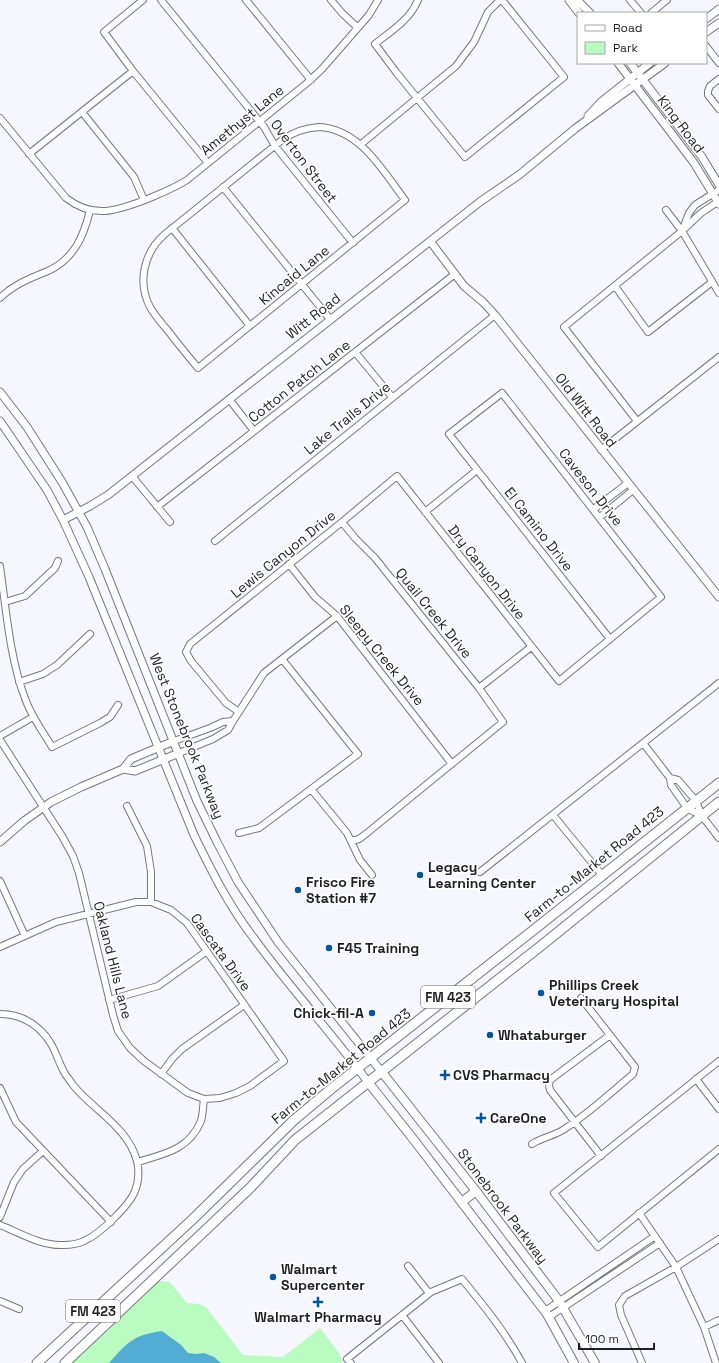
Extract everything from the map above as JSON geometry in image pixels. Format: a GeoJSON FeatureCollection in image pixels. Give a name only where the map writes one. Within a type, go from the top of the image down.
{"type":"FeatureCollection","features":[{"type":"Feature","properties":{"kind":"main road","name":"Farm-to-Market Road 423"},"geometry":{"type":"LineString","coordinates":[[37,1363],[150,1259],[294,1120],[719,783]]}},
{"type":"Feature","properties":{"kind":"main road","name":"Farm-to-Market Road 423"},"geometry":{"type":"LineString","coordinates":[[65,1363],[251,1187],[295,1140],[538,948],[719,802]]}},
{"type":"Feature","properties":{"kind":"main road"},"geometry":{"type":"LineString","coordinates":[[528,934],[538,948]]}},
{"type":"Feature","properties":{"kind":"main road","name":"Stonebrook Parkway"},"geometry":{"type":"LineString","coordinates":[[381,1071],[476,1191],[562,1304],[595,1363]]}},
{"type":"Feature","properties":{"kind":"main road"},"geometry":{"type":"LineString","coordinates":[[368,1082],[547,1314],[574,1363]]}},
{"type":"Feature","properties":{"kind":"main road"},"geometry":{"type":"LineString","coordinates":[[239,1174],[251,1187]]}},
{"type":"Feature","properties":{"kind":"main road"},"geometry":{"type":"LineString","coordinates":[[462,1202],[476,1191]]}},
{"type":"Feature","properties":{"kind":"main road"},"geometry":{"type":"LineString","coordinates":[[150,1259],[162,1272]]}},
{"type":"Feature","properties":{"kind":"street"},"geometry":{"type":"LineString","coordinates":[[143,0],[104,32],[208,163]]}},
{"type":"Feature","properties":{"kind":"street","name":"Overton Street"},"geometry":{"type":"LineString","coordinates":[[162,0],[259,122],[275,146],[353,243]]}},
{"type":"Feature","properties":{"kind":"street"},"geometry":{"type":"LineString","coordinates":[[246,0],[311,80]]}},
{"type":"Feature","properties":{"kind":"street"},"geometry":{"type":"LineString","coordinates":[[331,0],[358,28]]}},
{"type":"Feature","properties":{"kind":"street","name":"Amethyst Lane"},"geometry":{"type":"LineString","coordinates":[[90,210],[102,212],[113,211],[176,187],[187,180],[311,80],[358,28],[372,11],[378,0]]}},
{"type":"Feature","properties":{"kind":"street"},"geometry":{"type":"LineString","coordinates":[[250,326],[172,228],[286,137],[302,129],[313,127],[330,128],[347,134],[360,145],[417,99],[451,71],[461,61],[474,42],[488,12],[501,0],[564,77],[465,157],[417,99],[375,44],[406,19],[412,12],[418,0]]}},
{"type":"Feature","properties":{"kind":"street"},"geometry":{"type":"LineString","coordinates":[[569,0],[578,12]]}},
{"type":"Feature","properties":{"kind":"street"},"geometry":{"type":"LineString","coordinates":[[577,0],[589,12]]}},
{"type":"Feature","properties":{"kind":"street"},"geometry":{"type":"LineString","coordinates":[[630,0],[640,12]]}},
{"type":"Feature","properties":{"kind":"street"},"geometry":{"type":"LineString","coordinates":[[652,12],[667,0]]}},
{"type":"Feature","properties":{"kind":"street"},"geometry":{"type":"LineString","coordinates":[[707,18],[719,9]]}},
{"type":"Feature","properties":{"kind":"street"},"geometry":{"type":"LineString","coordinates":[[707,31],[719,23]]}},
{"type":"Feature","properties":{"kind":"street"},"geometry":{"type":"LineString","coordinates":[[707,47],[719,63]]}},
{"type":"Feature","properties":{"kind":"street","name":"King Road"},"geometry":{"type":"LineString","coordinates":[[619,64],[716,191],[719,202]]}},
{"type":"Feature","properties":{"kind":"street","name":"King Road"},"geometry":{"type":"LineString","coordinates":[[631,64],[702,157],[719,185]]}},
{"type":"Feature","properties":{"kind":"street","name":"Witt Road"},"geometry":{"type":"LineString","coordinates":[[576,128],[601,102],[649,64]]}},
{"type":"Feature","properties":{"kind":"street","name":"Witt Road"},"geometry":{"type":"LineString","coordinates":[[63,520],[108,495],[430,241],[495,191],[519,175],[576,128],[664,64]]}},
{"type":"Feature","properties":{"kind":"street"},"geometry":{"type":"LineString","coordinates":[[29,154],[133,70]]}},
{"type":"Feature","properties":{"kind":"street"},"geometry":{"type":"LineString","coordinates":[[719,79],[710,86],[708,90],[710,98],[719,109]]}},
{"type":"Feature","properties":{"kind":"street"},"geometry":{"type":"LineString","coordinates":[[82,112],[134,177],[144,200]]}},
{"type":"Feature","properties":{"kind":"street"},"geometry":{"type":"LineString","coordinates":[[0,118],[66,198],[80,207],[90,210],[83,236],[69,257],[53,268],[21,282],[0,298]]}},
{"type":"Feature","properties":{"kind":"street","name":"Kincaid Lane"},"geometry":{"type":"LineString","coordinates":[[172,228],[158,241],[149,254],[143,275],[144,292],[156,316],[198,368],[405,200],[360,145]]}},
{"type":"Feature","properties":{"kind":"street"},"geometry":{"type":"LineString","coordinates":[[223,187],[330,319]]}},
{"type":"Feature","properties":{"kind":"street"},"geometry":{"type":"LineString","coordinates":[[682,231],[689,213],[695,205],[716,191]]}},
{"type":"Feature","properties":{"kind":"street"},"geometry":{"type":"LineString","coordinates":[[637,421],[564,327],[682,231],[701,213],[719,202]]}},
{"type":"Feature","properties":{"kind":"street"},"geometry":{"type":"LineString","coordinates":[[666,210],[682,231],[719,293]]}},
{"type":"Feature","properties":{"kind":"street","name":"Old Witt Road"},"geometry":{"type":"LineString","coordinates":[[430,241],[467,290],[483,302],[495,315],[719,597]]}},
{"type":"Feature","properties":{"kind":"street","name":"Cotton Patch Lane"},"geometry":{"type":"LineString","coordinates":[[157,507],[455,274]]}},
{"type":"Feature","properties":{"kind":"street"},"geometry":{"type":"LineString","coordinates":[[615,286],[648,332],[712,282]]}},
{"type":"Feature","properties":{"kind":"street","name":"Lake Trails Drive"},"geometry":{"type":"LineString","coordinates":[[215,541],[495,315]]}},
{"type":"Feature","properties":{"kind":"street"},"geometry":{"type":"LineString","coordinates":[[355,352],[392,397]]}},
{"type":"Feature","properties":{"kind":"street"},"geometry":{"type":"LineString","coordinates":[[601,450],[719,357]]}},
{"type":"Feature","properties":{"kind":"street","name":"West Stonebrook Parkway"},"geometry":{"type":"LineString","coordinates":[[0,392],[27,427],[62,482],[87,527],[106,569],[197,801],[242,888],[278,942],[381,1071]]}},
{"type":"Feature","properties":{"kind":"street","name":"El Camino Drive"},"geometry":{"type":"LineString","coordinates":[[502,393],[449,434],[610,639]]}},
{"type":"Feature","properties":{"kind":"street","name":"Caveson Drive"},"geometry":{"type":"LineString","coordinates":[[502,393],[594,509],[661,597],[610,639]]}},
{"type":"Feature","properties":{"kind":"street"},"geometry":{"type":"LineString","coordinates":[[229,399],[254,431]]}},
{"type":"Feature","properties":{"kind":"street"},"geometry":{"type":"LineString","coordinates":[[0,421],[47,490],[63,520],[89,577],[162,760],[194,835],[212,870],[252,936],[368,1082]]}},
{"type":"Feature","properties":{"kind":"street"},"geometry":{"type":"LineString","coordinates":[[425,512],[477,470]]}},
{"type":"Feature","properties":{"kind":"street"},"geometry":{"type":"LineString","coordinates":[[132,476],[170,522]]}},
{"type":"Feature","properties":{"kind":"street","name":"Dry Canyon Drive"},"geometry":{"type":"LineString","coordinates":[[397,476],[531,647],[560,681],[610,639]]}},
{"type":"Feature","properties":{"kind":"street","name":"Lewis Canyon Drive"},"geometry":{"type":"LineString","coordinates":[[239,712],[226,703],[191,660],[186,652],[190,644],[397,476]]}},
{"type":"Feature","properties":{"kind":"street"},"geometry":{"type":"LineString","coordinates":[[594,509],[628,483]]}},
{"type":"Feature","properties":{"kind":"street"},"geometry":{"type":"LineString","coordinates":[[600,517],[633,490]]}},
{"type":"Feature","properties":{"kind":"street","name":"Quail Creek Drive"},"geometry":{"type":"LineString","coordinates":[[342,522],[355,538],[375,558],[479,688],[503,722],[452,764]]}},
{"type":"Feature","properties":{"kind":"street"},"geometry":{"type":"LineString","coordinates":[[5,602],[25,596],[55,568],[58,561]]}},
{"type":"Feature","properties":{"kind":"street","name":"Sleepy Creek Drive"},"geometry":{"type":"LineString","coordinates":[[289,564],[315,597],[337,616],[452,764]]}},
{"type":"Feature","properties":{"kind":"street"},"geometry":{"type":"LineString","coordinates":[[0,566],[19,682],[33,717],[52,747],[100,724],[110,717],[118,705]]}},
{"type":"Feature","properties":{"kind":"street"},"geometry":{"type":"LineString","coordinates":[[123,769],[135,771],[213,739],[228,730],[264,673],[337,616]]}},
{"type":"Feature","properties":{"kind":"street"},"geometry":{"type":"LineString","coordinates":[[19,682],[43,674],[57,665],[90,634]]}},
{"type":"Feature","properties":{"kind":"street"},"geometry":{"type":"LineString","coordinates":[[479,688],[531,647]]}},
{"type":"Feature","properties":{"kind":"street"},"geometry":{"type":"LineString","coordinates":[[239,834],[259,828],[358,754],[282,659]]}},
{"type":"Feature","properties":{"kind":"street"},"geometry":{"type":"LineString","coordinates":[[480,872],[719,683]]}},
{"type":"Feature","properties":{"kind":"street"},"geometry":{"type":"LineString","coordinates":[[0,736],[33,717]]}},
{"type":"Feature","properties":{"kind":"street"},"geometry":{"type":"LineString","coordinates":[[0,842],[24,821],[50,802],[123,769],[131,759],[223,722],[233,720]]}},
{"type":"Feature","properties":{"kind":"street","name":"Oakland Hills Lane"},"geometry":{"type":"LineString","coordinates":[[0,740],[62,836],[73,856],[79,872],[109,1000],[117,1026],[122,1037],[130,1048],[144,1061],[188,1093],[204,1099],[220,1098],[236,1093],[250,1086],[284,1061]]}},
{"type":"Feature","properties":{"kind":"street"},"geometry":{"type":"LineString","coordinates":[[642,743],[670,778],[671,785],[688,808],[702,816]]}},
{"type":"Feature","properties":{"kind":"street"},"geometry":{"type":"LineString","coordinates":[[351,841],[359,839],[368,833],[452,764]]}},
{"type":"Feature","properties":{"kind":"street"},"geometry":{"type":"LineString","coordinates":[[670,778],[678,780],[696,801],[702,816],[719,838]]}},
{"type":"Feature","properties":{"kind":"street"},"geometry":{"type":"LineString","coordinates":[[311,789],[351,841],[360,860],[372,876]]}},
{"type":"Feature","properties":{"kind":"street"},"geometry":{"type":"LineString","coordinates":[[127,806],[147,846],[151,872],[151,902]]}},
{"type":"Feature","properties":{"kind":"street"},"geometry":{"type":"LineString","coordinates":[[552,815],[602,875]]}},
{"type":"Feature","properties":{"kind":"street"},"geometry":{"type":"LineString","coordinates":[[0,881],[25,936]]}},
{"type":"Feature","properties":{"kind":"street","name":"Cascata Drive"},"geometry":{"type":"LineString","coordinates":[[0,948],[56,922],[136,902],[151,902],[171,910],[187,923],[284,1061]]}},
{"type":"Feature","properties":{"kind":"street"},"geometry":{"type":"LineString","coordinates":[[109,1000],[158,986],[206,950]]}},
{"type":"Feature","properties":{"kind":"street"},"geometry":{"type":"LineString","coordinates":[[532,1144],[562,1130],[574,1122],[633,1074],[635,1067],[581,998]]}},
{"type":"Feature","properties":{"kind":"street"},"geometry":{"type":"LineString","coordinates":[[161,1074],[172,1059],[182,1049],[244,1005]]}},
{"type":"Feature","properties":{"kind":"street"},"geometry":{"type":"LineString","coordinates":[[0,1014],[18,1016],[32,1023],[42,1031],[51,1042],[63,1071],[75,1087],[122,1132],[132,1145],[137,1162],[139,1178],[135,1191],[111,1222],[83,1242],[53,1245],[0,1225]]}},
{"type":"Feature","properties":{"kind":"street"},"geometry":{"type":"LineString","coordinates":[[601,1156],[550,1090],[548,1085],[550,1080],[610,1034]]}},
{"type":"Feature","properties":{"kind":"street"},"geometry":{"type":"LineString","coordinates":[[719,1061],[554,1193],[598,1248],[719,1149]]}},
{"type":"Feature","properties":{"kind":"street"},"geometry":{"type":"LineString","coordinates":[[696,1079],[719,1109]]}},
{"type":"Feature","properties":{"kind":"street"},"geometry":{"type":"LineString","coordinates":[[0,1088],[16,1122],[111,1222]]}},
{"type":"Feature","properties":{"kind":"street"},"geometry":{"type":"LineString","coordinates":[[137,1162],[173,1152],[185,1144],[194,1134],[201,1120],[204,1099]]}},
{"type":"Feature","properties":{"kind":"street"},"geometry":{"type":"LineString","coordinates":[[0,1217],[14,1182],[23,1170],[43,1151]]}},
{"type":"Feature","properties":{"kind":"street"},"geometry":{"type":"LineString","coordinates":[[639,1213],[676,1267],[704,1327],[716,1363]]}},
{"type":"Feature","properties":{"kind":"street"},"geometry":{"type":"LineString","coordinates":[[562,1304],[655,1236]]}},
{"type":"Feature","properties":{"kind":"street"},"geometry":{"type":"LineString","coordinates":[[642,1363],[621,1315],[619,1305],[625,1296],[676,1267],[719,1239]]}},
{"type":"Feature","properties":{"kind":"street"},"geometry":{"type":"LineString","coordinates":[[547,1314],[660,1243]]}},
{"type":"Feature","properties":{"kind":"street"},"geometry":{"type":"LineString","coordinates":[[408,1266],[429,1293]]}},
{"type":"Feature","properties":{"kind":"street"},"geometry":{"type":"LineString","coordinates":[[349,1361],[429,1293],[462,1279],[488,1311],[522,1363]]}},
{"type":"Feature","properties":{"kind":"street"},"geometry":{"type":"LineString","coordinates":[[0,1301],[19,1309]]}},
{"type":"Feature","properties":{"kind":"street"},"geometry":{"type":"LineString","coordinates":[[402,1315],[439,1363]]}},
{"type":"Feature","properties":{"kind":"street"},"geometry":{"type":"LineString","coordinates":[[704,1327],[719,1320]]}},
{"type":"Feature","properties":{"kind":"green space"},"geometry":{"type":"Polygon","coordinates":[[[158,1281],[170,1282],[187,1303],[199,1304],[206,1307],[243,1355],[283,1357],[320,1328],[339,1353],[343,1362],[69,1363],[129,1307],[136,1303],[158,1281]]]}},
{"type":"Feature","properties":{"kind":"water"},"geometry":{"type":"Polygon","coordinates":[[[162,1331],[181,1345],[188,1353],[204,1353],[214,1357],[221,1363],[109,1363],[126,1345],[137,1337],[162,1331]]]}},
{"type":"Feature","properties":{"kind":"place","name":"Legacy Learning Center"},"geometry":{"type":"Point","coordinates":[420,875]}},
{"type":"Feature","properties":{"kind":"place","name":"Frisco Fire Station #7"},"geometry":{"type":"Point","coordinates":[298,890]}},
{"type":"Feature","properties":{"kind":"place","name":"F45 Training"},"geometry":{"type":"Point","coordinates":[329,948]}},
{"type":"Feature","properties":{"kind":"place","name":"Phillips Creek Veterinary Hospital"},"geometry":{"type":"Point","coordinates":[541,993]}},
{"type":"Feature","properties":{"kind":"place","name":"Chick-fil-A"},"geometry":{"type":"Point","coordinates":[372,1013]}},
{"type":"Feature","properties":{"kind":"place","name":"Whataburger"},"geometry":{"type":"Point","coordinates":[490,1035]}},
{"type":"Feature","properties":{"kind":"place","name":"CVS Pharmacy"},"geometry":{"type":"Point","coordinates":[445,1075]}},
{"type":"Feature","properties":{"kind":"place","name":"CareOne"},"geometry":{"type":"Point","coordinates":[481,1118]}},
{"type":"Feature","properties":{"kind":"place","name":"Walmart Supercenter"},"geometry":{"type":"Point","coordinates":[273,1277]}},
{"type":"Feature","properties":{"kind":"place","name":"Walmart Pharmacy"},"geometry":{"type":"Point","coordinates":[318,1302]}}]}
